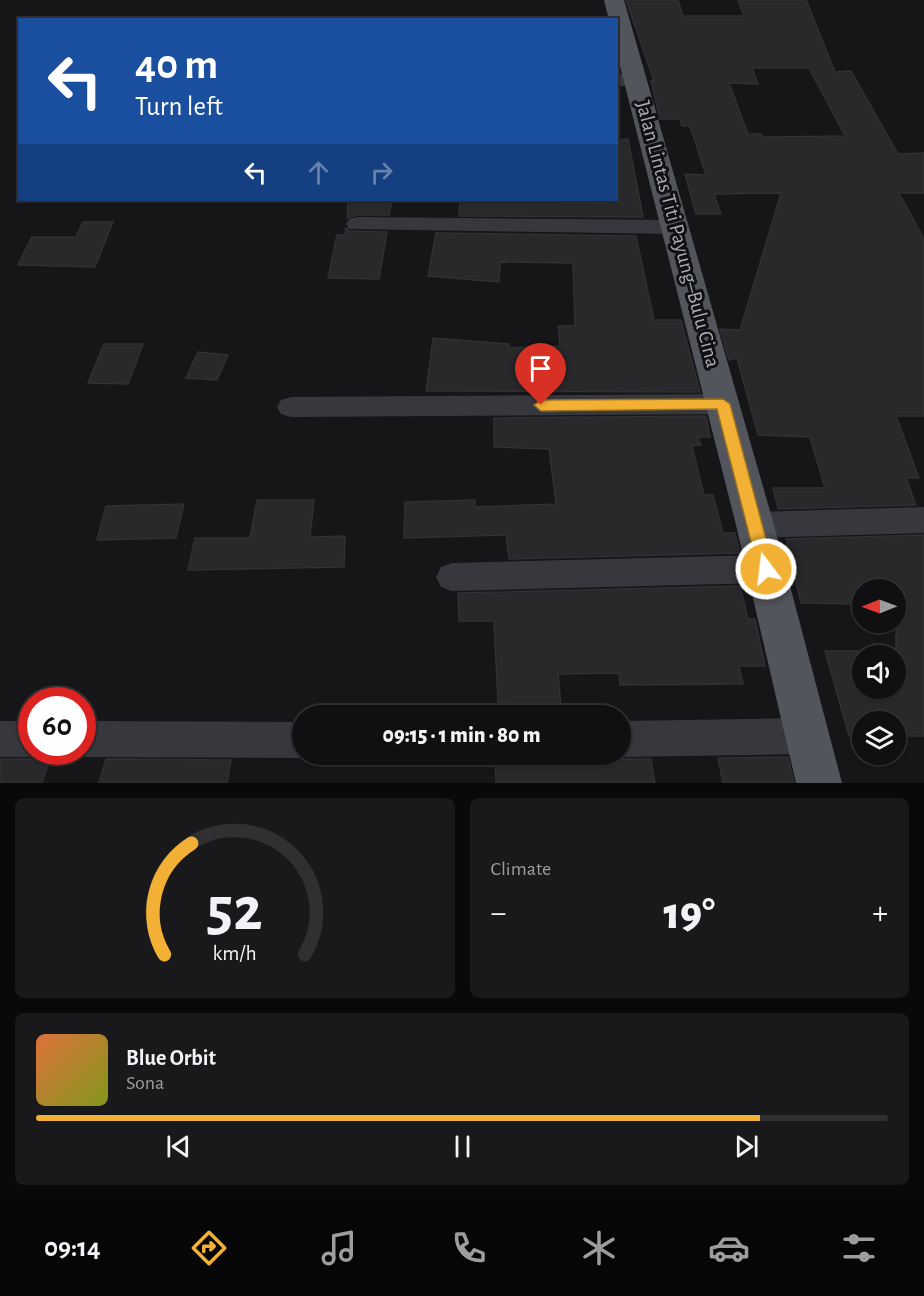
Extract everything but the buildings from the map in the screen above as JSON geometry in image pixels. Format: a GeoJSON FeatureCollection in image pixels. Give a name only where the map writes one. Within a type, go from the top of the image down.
{"type":"FeatureCollection","features":[{"type":"Feature","properties":{"kind":"main road","name":"Jalan Lintas Titi Payung–Bulu Cina"},"geometry":{"type":"LineString","coordinates":[[614,0],[617,18]]}},
{"type":"Feature","properties":{"kind":"main road","name":"Jalan Lintas Titi Payung–Bulu Cina"},"geometry":{"type":"LineString","coordinates":[[618,25],[627,80],[677,227],[755,525],[819,783]]}},
{"type":"Feature","properties":{"kind":"street"},"geometry":{"type":"LineString","coordinates":[[357,224],[677,227]]}},
{"type":"Feature","properties":{"kind":"street"},"geometry":{"type":"LineString","coordinates":[[291,407],[723,404]]}},
{"type":"Feature","properties":{"kind":"street"},"geometry":{"type":"LineString","coordinates":[[755,525],[924,520]]}},
{"type":"Feature","properties":{"kind":"street"},"geometry":{"type":"LineString","coordinates":[[452,577],[766,569]]}},
{"type":"Feature","properties":{"kind":"street"},"geometry":{"type":"LineString","coordinates":[[631,739],[806,736]]}},
{"type":"Feature","properties":{"kind":"street"},"geometry":{"type":"LineString","coordinates":[[0,739],[18,739]]}},
{"type":"Feature","properties":{"kind":"street"},"geometry":{"type":"LineString","coordinates":[[96,739],[292,740]]}},
{"type":"Feature","properties":{"kind":"route"},"geometry":{"type":"LineString","coordinates":[[541,405],[723,404],[766,569]]}}]}
